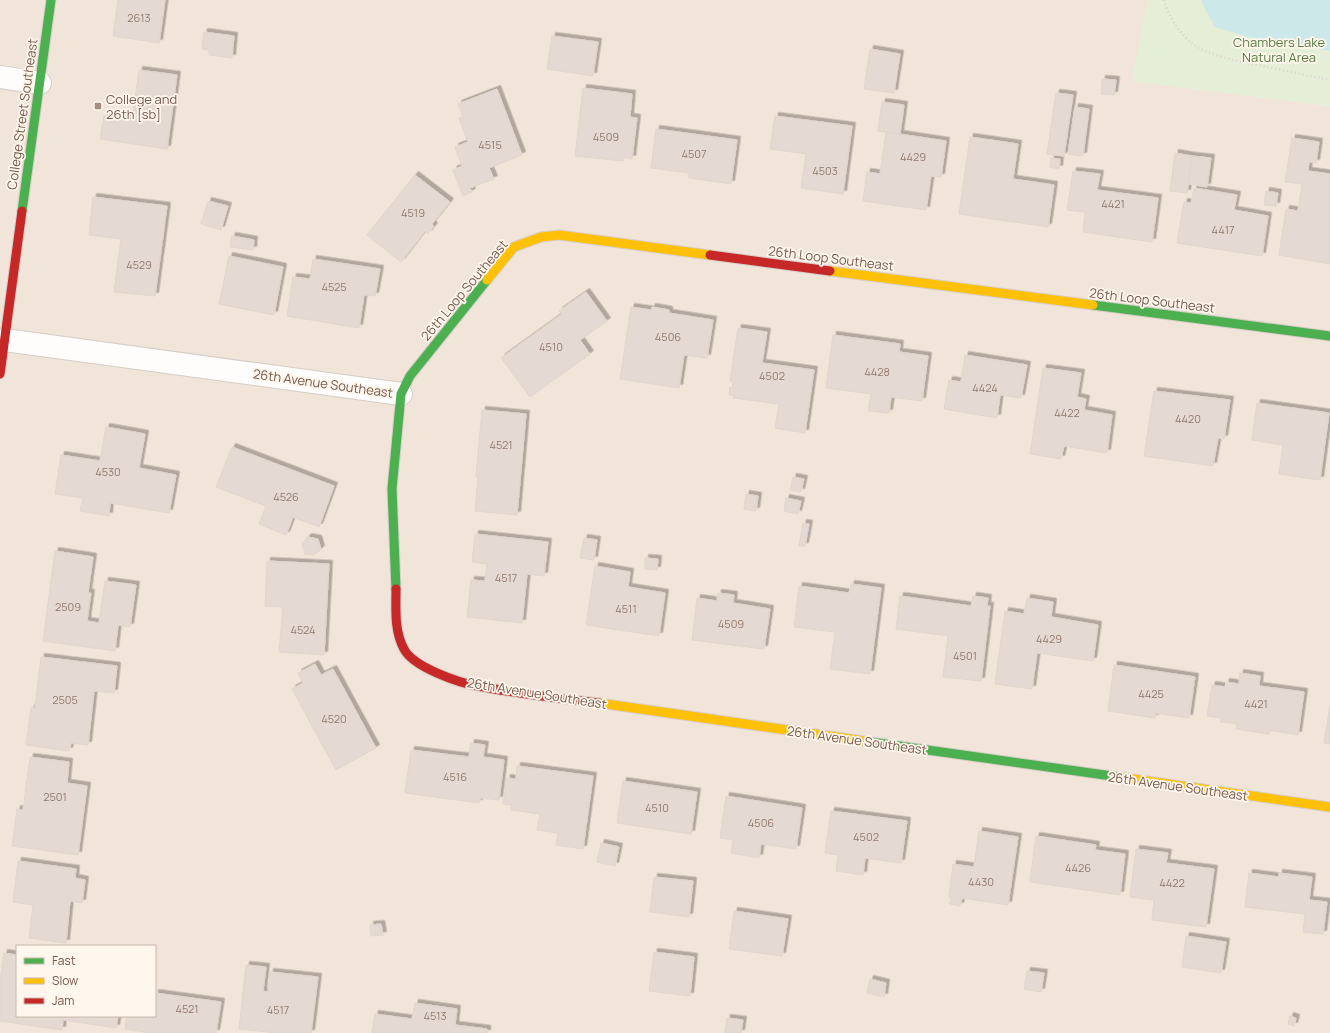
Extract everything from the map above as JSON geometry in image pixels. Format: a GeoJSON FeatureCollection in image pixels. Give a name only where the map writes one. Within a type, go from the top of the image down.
{"type":"FeatureCollection","features":[{"type":"Feature","properties":{"kind":"street","name":"College Street Southeast"},"geometry":{"type":"LineString","coordinates":[[0,374],[51,0]]}},
{"type":"Feature","properties":{"kind":"street"},"geometry":{"type":"LineString","coordinates":[[0,78],[40,83]]}},
{"type":"Feature","properties":{"kind":"street","name":"26th Loop Southeast"},"geometry":{"type":"LineString","coordinates":[[401,394],[410,376],[514,247],[542,237],[559,235],[1330,336]]}},
{"type":"Feature","properties":{"kind":"street","name":"26th Avenue Southeast"},"geometry":{"type":"LineString","coordinates":[[5,340],[401,394],[392,489],[397,629],[404,651],[417,662],[445,676],[477,686],[1330,807]]}},
{"type":"Feature","properties":{"kind":"path"},"geometry":{"type":"LineString","coordinates":[[1164,0],[1166,9],[1177,27],[1190,42],[1207,52],[1228,59],[1330,80]]}},
{"type":"Feature","properties":{"kind":"shaded area"},"geometry":{"type":"Polygon","coordinates":[[[0,0],[1148,0],[1132,81],[1330,106],[1330,1033],[0,1033],[0,0]]]}},
{"type":"Feature","properties":{"kind":"green space","name":"Chambers Lake Natural Area"},"geometry":{"type":"Polygon","coordinates":[[[1148,0],[1330,0],[1330,106],[1132,81],[1148,0]]]}},
{"type":"Feature","properties":{"kind":"water"},"geometry":{"type":"Polygon","coordinates":[[[1202,0],[1330,0],[1330,51],[1248,37],[1215,27],[1203,5],[1202,0]]]}},
{"type":"Feature","properties":{"kind":"building"},"geometry":{"type":"Polygon","coordinates":[[[118,0],[165,0],[159,43],[113,36],[118,0]]]}},
{"type":"Feature","properties":{"kind":"building"},"geometry":{"type":"Polygon","coordinates":[[[204,32],[234,36],[232,58],[209,55],[209,50],[202,49],[204,32]]]}},
{"type":"Feature","properties":{"kind":"building"},"geometry":{"type":"Polygon","coordinates":[[[552,36],[598,42],[593,76],[547,69],[552,36]]]}},
{"type":"Feature","properties":{"kind":"building"},"geometry":{"type":"Polygon","coordinates":[[[870,49],[900,54],[894,93],[864,89],[870,49]]]}},
{"type":"Feature","properties":{"kind":"building"},"geometry":{"type":"Polygon","coordinates":[[[139,70],[177,75],[167,149],[100,139],[104,116],[132,120],[139,70]]]}},
{"type":"Feature","properties":{"kind":"building"},"geometry":{"type":"Polygon","coordinates":[[[1102,79],[1116,80],[1114,95],[1101,94],[1102,79]]]}},
{"type":"Feature","properties":{"kind":"building"},"geometry":{"type":"Polygon","coordinates":[[[583,88],[632,94],[630,117],[637,118],[632,159],[624,157],[623,161],[575,156],[583,88]]]}},
{"type":"Feature","properties":{"kind":"building"},"geometry":{"type":"Polygon","coordinates":[[[497,89],[522,155],[489,168],[494,179],[470,188],[472,192],[463,196],[453,170],[462,166],[455,147],[468,142],[459,118],[463,117],[458,104],[497,89]]]}},
{"type":"Feature","properties":{"kind":"building"},"geometry":{"type":"Polygon","coordinates":[[[1056,93],[1073,95],[1064,156],[1047,154],[1056,93]]]}},
{"type":"Feature","properties":{"kind":"building"},"geometry":{"type":"Polygon","coordinates":[[[882,102],[904,105],[900,134],[878,131],[882,102]]]}},
{"type":"Feature","properties":{"kind":"building"},"geometry":{"type":"Polygon","coordinates":[[[1075,107],[1089,109],[1083,156],[1068,154],[1075,107]]]}},
{"type":"Feature","properties":{"kind":"building"},"geometry":{"type":"Polygon","coordinates":[[[775,116],[852,126],[843,194],[801,188],[806,154],[770,149],[775,116]]]}},
{"type":"Feature","properties":{"kind":"building"},"geometry":{"type":"Polygon","coordinates":[[[656,129],[737,140],[731,184],[689,178],[689,173],[651,168],[656,129]]]}},
{"type":"Feature","properties":{"kind":"building"},"geometry":{"type":"Polygon","coordinates":[[[886,132],[946,141],[941,177],[931,176],[926,210],[863,201],[867,172],[880,174],[886,132]]]}},
{"type":"Feature","properties":{"kind":"building"},"geometry":{"type":"Polygon","coordinates":[[[970,137],[1018,144],[1013,179],[1054,185],[1048,227],[959,214],[970,137]]]}},
{"type":"Feature","properties":{"kind":"building"},"geometry":{"type":"Polygon","coordinates":[[[1292,138],[1319,142],[1316,163],[1309,162],[1308,171],[1330,174],[1330,264],[1279,255],[1286,209],[1298,211],[1302,184],[1285,182],[1292,138]]]}},
{"type":"Feature","properties":{"kind":"building"},"geometry":{"type":"Polygon","coordinates":[[[1175,153],[1192,156],[1187,193],[1170,191],[1175,153]]]}},
{"type":"Feature","properties":{"kind":"building"},"geometry":{"type":"Polygon","coordinates":[[[1192,156],[1211,158],[1207,187],[1188,184],[1192,156]]]}},
{"type":"Feature","properties":{"kind":"building"},"geometry":{"type":"Polygon","coordinates":[[[1051,158],[1060,159],[1059,169],[1050,167],[1051,158]]]}},
{"type":"Feature","properties":{"kind":"building"},"geometry":{"type":"Polygon","coordinates":[[[1073,171],[1100,174],[1097,190],[1158,198],[1152,242],[1083,232],[1085,212],[1067,210],[1073,171]]]}},
{"type":"Feature","properties":{"kind":"building"},"geometry":{"type":"Polygon","coordinates":[[[415,175],[450,202],[432,224],[434,226],[428,234],[425,231],[401,262],[367,235],[415,175]]]}},
{"type":"Feature","properties":{"kind":"building"},"geometry":{"type":"Polygon","coordinates":[[[1194,188],[1237,195],[1234,210],[1268,216],[1262,256],[1177,243],[1184,202],[1191,203],[1194,188]]]}},
{"type":"Feature","properties":{"kind":"building"},"geometry":{"type":"Polygon","coordinates":[[[1266,191],[1278,193],[1276,206],[1264,205],[1266,191]]]}},
{"type":"Feature","properties":{"kind":"building"},"geometry":{"type":"Polygon","coordinates":[[[93,197],[167,206],[155,296],[114,292],[121,239],[89,235],[93,197]]]}},
{"type":"Feature","properties":{"kind":"building"},"geometry":{"type":"Polygon","coordinates":[[[208,201],[228,206],[221,230],[201,224],[208,201]]]}},
{"type":"Feature","properties":{"kind":"building"},"geometry":{"type":"Polygon","coordinates":[[[232,236],[254,240],[253,250],[230,247],[232,236]]]}},
{"type":"Feature","properties":{"kind":"building"},"geometry":{"type":"Polygon","coordinates":[[[229,256],[283,267],[274,315],[219,304],[229,256]]]}},
{"type":"Feature","properties":{"kind":"building"},"geometry":{"type":"Polygon","coordinates":[[[313,259],[380,269],[375,296],[364,295],[359,328],[287,316],[293,277],[310,279],[313,259]]]}},
{"type":"Feature","properties":{"kind":"building"},"geometry":{"type":"Polygon","coordinates":[[[586,292],[607,321],[580,340],[590,354],[530,397],[501,358],[562,314],[559,311],[586,292]]]}},
{"type":"Feature","properties":{"kind":"building"},"geometry":{"type":"Polygon","coordinates":[[[631,307],[651,310],[652,307],[669,310],[669,313],[713,320],[707,358],[684,355],[679,388],[620,379],[631,307]]]}},
{"type":"Feature","properties":{"kind":"building"},"geometry":{"type":"Polygon","coordinates":[[[738,328],[767,332],[762,363],[814,370],[805,433],[775,428],[779,404],[733,398],[734,395],[729,395],[730,387],[733,388],[734,382],[730,381],[738,328]]]}},
{"type":"Feature","properties":{"kind":"building"},"geometry":{"type":"Polygon","coordinates":[[[833,335],[900,344],[899,352],[928,356],[922,401],[891,397],[889,413],[868,411],[871,394],[826,388],[833,335]]]}},
{"type":"Feature","properties":{"kind":"building"},"geometry":{"type":"Polygon","coordinates":[[[965,355],[1027,365],[1021,398],[1000,395],[997,418],[944,409],[949,380],[961,382],[965,355]]]}},
{"type":"Feature","properties":{"kind":"building"},"geometry":{"type":"Polygon","coordinates":[[[1043,368],[1081,373],[1077,397],[1086,399],[1084,410],[1112,415],[1107,453],[1064,446],[1061,459],[1030,454],[1043,368]]]}},
{"type":"Feature","properties":{"kind":"building"},"geometry":{"type":"Polygon","coordinates":[[[1154,391],[1230,400],[1224,439],[1218,438],[1213,466],[1144,456],[1154,391]]]}},
{"type":"Feature","properties":{"kind":"building"},"geometry":{"type":"Polygon","coordinates":[[[1257,403],[1329,413],[1320,480],[1279,474],[1283,445],[1252,440],[1257,403]]]}},
{"type":"Feature","properties":{"kind":"building"},"geometry":{"type":"Polygon","coordinates":[[[482,410],[526,414],[517,515],[475,511],[478,477],[476,477],[482,410]]]}},
{"type":"Feature","properties":{"kind":"building"},"geometry":{"type":"Polygon","coordinates":[[[106,427],[145,434],[139,468],[176,475],[169,513],[110,503],[109,516],[80,511],[83,498],[55,494],[61,455],[100,461],[106,427]]]}},
{"type":"Feature","properties":{"kind":"building"},"geometry":{"type":"Polygon","coordinates":[[[232,447],[334,486],[319,527],[293,517],[286,535],[259,524],[266,506],[216,487],[232,447]]]}},
{"type":"Feature","properties":{"kind":"building"},"geometry":{"type":"Polygon","coordinates":[[[793,477],[804,479],[801,492],[790,490],[793,477]]]}},
{"type":"Feature","properties":{"kind":"building"},"geometry":{"type":"Polygon","coordinates":[[[746,494],[758,496],[756,511],[744,509],[746,494]]]}},
{"type":"Feature","properties":{"kind":"building"},"geometry":{"type":"Polygon","coordinates":[[[786,498],[801,501],[798,514],[784,511],[786,498]]]}},
{"type":"Feature","properties":{"kind":"building"},"geometry":{"type":"Polygon","coordinates":[[[803,523],[809,524],[805,546],[799,546],[803,523]]]}},
{"type":"Feature","properties":{"kind":"building"},"geometry":{"type":"Polygon","coordinates":[[[475,534],[548,542],[544,576],[527,574],[522,623],[467,617],[471,580],[485,581],[487,564],[472,562],[475,534]]]}},
{"type":"Feature","properties":{"kind":"building"},"geometry":{"type":"Polygon","coordinates":[[[308,537],[318,539],[321,549],[314,555],[305,554],[302,544],[308,537]]]}},
{"type":"Feature","properties":{"kind":"building"},"geometry":{"type":"Polygon","coordinates":[[[584,538],[597,540],[594,560],[580,558],[584,538]]]}},
{"type":"Feature","properties":{"kind":"building"},"geometry":{"type":"Polygon","coordinates":[[[55,551],[93,557],[88,593],[91,593],[87,621],[99,623],[105,581],[136,585],[130,627],[118,625],[115,651],[43,641],[55,551]]]}},
{"type":"Feature","properties":{"kind":"building"},"geometry":{"type":"Polygon","coordinates":[[[645,558],[658,559],[657,570],[645,569],[645,558]]]}},
{"type":"Feature","properties":{"kind":"building"},"geometry":{"type":"Polygon","coordinates":[[[267,561],[329,564],[324,655],[279,652],[283,607],[265,606],[267,561]]]}},
{"type":"Feature","properties":{"kind":"building"},"geometry":{"type":"Polygon","coordinates":[[[595,566],[630,572],[628,587],[665,593],[659,636],[586,625],[595,566]]]}},
{"type":"Feature","properties":{"kind":"building"},"geometry":{"type":"Polygon","coordinates":[[[851,584],[881,588],[870,674],[830,669],[835,632],[794,627],[799,586],[849,593],[851,584]]]}},
{"type":"Feature","properties":{"kind":"building"},"geometry":{"type":"Polygon","coordinates":[[[718,593],[734,595],[733,603],[770,609],[764,649],[692,640],[697,598],[717,601],[718,593]]]}},
{"type":"Feature","properties":{"kind":"building"},"geometry":{"type":"Polygon","coordinates":[[[900,596],[971,606],[973,596],[988,598],[987,606],[990,606],[981,681],[943,677],[948,636],[896,629],[900,596]]]}},
{"type":"Feature","properties":{"kind":"building"},"geometry":{"type":"Polygon","coordinates":[[[1027,598],[1053,602],[1051,617],[1098,625],[1093,661],[1037,653],[1032,689],[995,684],[1005,611],[1024,614],[1027,598]]]}},
{"type":"Feature","properties":{"kind":"building"},"geometry":{"type":"Polygon","coordinates":[[[41,657],[117,666],[114,693],[94,691],[88,745],[71,743],[69,751],[26,745],[31,708],[35,708],[41,657]]]}},
{"type":"Feature","properties":{"kind":"building"},"geometry":{"type":"Polygon","coordinates":[[[315,664],[321,675],[333,669],[376,748],[336,770],[292,689],[303,683],[298,673],[315,664]]]}},
{"type":"Feature","properties":{"kind":"building"},"geometry":{"type":"Polygon","coordinates":[[[1114,665],[1195,677],[1189,718],[1155,713],[1155,718],[1108,711],[1114,665]]]}},
{"type":"Feature","properties":{"kind":"building"},"geometry":{"type":"Polygon","coordinates":[[[1240,673],[1260,676],[1259,686],[1304,692],[1298,735],[1269,730],[1269,734],[1236,729],[1237,724],[1220,722],[1221,718],[1207,716],[1212,685],[1225,687],[1226,682],[1239,684],[1240,673]]]}},
{"type":"Feature","properties":{"kind":"building"},"geometry":{"type":"Polygon","coordinates":[[[1330,706],[1330,744],[1324,743],[1330,706]]]}},
{"type":"Feature","properties":{"kind":"building"},"geometry":{"type":"Polygon","coordinates":[[[471,743],[485,745],[483,757],[504,760],[499,800],[480,798],[479,803],[405,793],[411,750],[469,757],[471,743]]]}},
{"type":"Feature","properties":{"kind":"building"},"geometry":{"type":"Polygon","coordinates":[[[30,757],[69,762],[67,783],[87,786],[78,855],[12,846],[17,809],[23,810],[30,757]]]}},
{"type":"Feature","properties":{"kind":"building"},"geometry":{"type":"Polygon","coordinates":[[[517,766],[593,776],[583,849],[556,845],[558,833],[537,830],[540,814],[511,810],[512,805],[503,804],[507,778],[516,779],[517,766]]]}},
{"type":"Feature","properties":{"kind":"building"},"geometry":{"type":"Polygon","coordinates":[[[623,781],[697,792],[691,834],[617,823],[623,781]]]}},
{"type":"Feature","properties":{"kind":"building"},"geometry":{"type":"Polygon","coordinates":[[[726,796],[802,808],[796,849],[761,844],[759,858],[731,853],[733,840],[720,838],[726,796]]]}},
{"type":"Feature","properties":{"kind":"building"},"geometry":{"type":"Polygon","coordinates":[[[831,811],[907,821],[901,863],[865,858],[863,875],[836,871],[838,855],[825,853],[831,811]]]}},
{"type":"Feature","properties":{"kind":"building"},"geometry":{"type":"Polygon","coordinates":[[[979,831],[1018,837],[1008,905],[962,898],[960,906],[950,904],[951,897],[949,897],[953,864],[974,867],[979,831]]]}},
{"type":"Feature","properties":{"kind":"building"},"geometry":{"type":"Polygon","coordinates":[[[1036,836],[1096,845],[1095,850],[1125,854],[1120,895],[1030,882],[1036,836]]]}},
{"type":"Feature","properties":{"kind":"building"},"geometry":{"type":"Polygon","coordinates":[[[601,843],[619,847],[615,866],[597,862],[601,843]]]}},
{"type":"Feature","properties":{"kind":"building"},"geometry":{"type":"Polygon","coordinates":[[[1136,849],[1168,853],[1166,863],[1214,869],[1206,927],[1152,920],[1154,900],[1130,897],[1136,849]]]}},
{"type":"Feature","properties":{"kind":"building"},"geometry":{"type":"Polygon","coordinates":[[[18,861],[76,869],[75,878],[85,880],[82,903],[70,901],[66,943],[29,938],[33,905],[13,902],[18,861]]]}},
{"type":"Feature","properties":{"kind":"building"},"geometry":{"type":"Polygon","coordinates":[[[1249,873],[1279,877],[1279,873],[1312,877],[1309,900],[1327,902],[1323,934],[1303,932],[1305,914],[1245,907],[1249,873]]]}},
{"type":"Feature","properties":{"kind":"building"},"geometry":{"type":"Polygon","coordinates":[[[654,877],[693,881],[689,917],[650,912],[654,877]]]}},
{"type":"Feature","properties":{"kind":"building"},"geometry":{"type":"Polygon","coordinates":[[[734,911],[788,919],[782,956],[729,949],[734,911]]]}},
{"type":"Feature","properties":{"kind":"building"},"geometry":{"type":"Polygon","coordinates":[[[381,924],[383,935],[371,936],[370,925],[381,924]]]}},
{"type":"Feature","properties":{"kind":"building"},"geometry":{"type":"Polygon","coordinates":[[[1186,936],[1226,942],[1221,973],[1182,967],[1186,936]]]}},
{"type":"Feature","properties":{"kind":"building"},"geometry":{"type":"Polygon","coordinates":[[[654,952],[694,957],[690,996],[649,991],[654,952]]]}},
{"type":"Feature","properties":{"kind":"building"},"geometry":{"type":"Polygon","coordinates":[[[4,953],[16,955],[16,1017],[118,1017],[116,1028],[63,1020],[62,1030],[0,1021],[0,981],[4,953]]]}},
{"type":"Feature","properties":{"kind":"building"},"geometry":{"type":"Polygon","coordinates":[[[246,965],[266,967],[263,991],[268,992],[270,972],[318,977],[311,1033],[277,1033],[239,1029],[246,965]]]}},
{"type":"Feature","properties":{"kind":"building"},"geometry":{"type":"Polygon","coordinates":[[[1027,971],[1044,973],[1041,992],[1024,989],[1027,971]]]}},
{"type":"Feature","properties":{"kind":"building"},"geometry":{"type":"Polygon","coordinates":[[[870,979],[886,983],[884,997],[867,993],[870,979]]]}},
{"type":"Feature","properties":{"kind":"building"},"geometry":{"type":"Polygon","coordinates":[[[156,993],[221,1002],[216,1033],[151,1033],[125,1029],[127,1017],[156,1017],[156,993]]]}},
{"type":"Feature","properties":{"kind":"building"},"geometry":{"type":"Polygon","coordinates":[[[415,1003],[457,1009],[455,1025],[487,1029],[487,1033],[372,1033],[375,1014],[412,1019],[415,1003]]]}},
{"type":"Feature","properties":{"kind":"building"},"geometry":{"type":"Polygon","coordinates":[[[1290,1016],[1296,1018],[1294,1026],[1288,1024],[1290,1016]]]}},
{"type":"Feature","properties":{"kind":"building"},"geometry":{"type":"Polygon","coordinates":[[[727,1018],[743,1020],[741,1033],[725,1033],[727,1018]]]}},
{"type":"Feature","properties":{"kind":"traffic: fast"},"geometry":{"type":"LineString","coordinates":[[22,211],[51,0]]}},
{"type":"Feature","properties":{"kind":"traffic: fast"},"geometry":{"type":"LineString","coordinates":[[396,589],[392,489],[401,394],[410,376],[487,280]]}},
{"type":"Feature","properties":{"kind":"traffic: fast"},"geometry":{"type":"LineString","coordinates":[[1093,305],[1330,336]]}},
{"type":"Feature","properties":{"kind":"traffic: fast"},"geometry":{"type":"LineString","coordinates":[[871,742],[1119,777]]}},
{"type":"Feature","properties":{"kind":"traffic: slow"},"geometry":{"type":"LineString","coordinates":[[487,280],[514,247],[541,237],[559,235],[710,255]]}},
{"type":"Feature","properties":{"kind":"traffic: slow"},"geometry":{"type":"LineString","coordinates":[[830,271],[1093,305]]}},
{"type":"Feature","properties":{"kind":"traffic: slow"},"geometry":{"type":"LineString","coordinates":[[599,703],[871,742]]}},
{"type":"Feature","properties":{"kind":"traffic: slow"},"geometry":{"type":"LineString","coordinates":[[1119,777],[1330,807]]}},
{"type":"Feature","properties":{"kind":"traffic: jam"},"geometry":{"type":"LineString","coordinates":[[0,374],[22,211]]}},
{"type":"Feature","properties":{"kind":"traffic: jam"},"geometry":{"type":"LineString","coordinates":[[710,255],[830,271]]}},
{"type":"Feature","properties":{"kind":"traffic: jam"},"geometry":{"type":"LineString","coordinates":[[396,589],[396,620],[401,642],[409,656],[426,668],[449,678],[478,686],[523,694],[599,703]]}},
{"type":"Feature","properties":{"kind":"place","name":"College and 26th [sb]"},"geometry":{"type":"Point","coordinates":[98,106]}}]}
